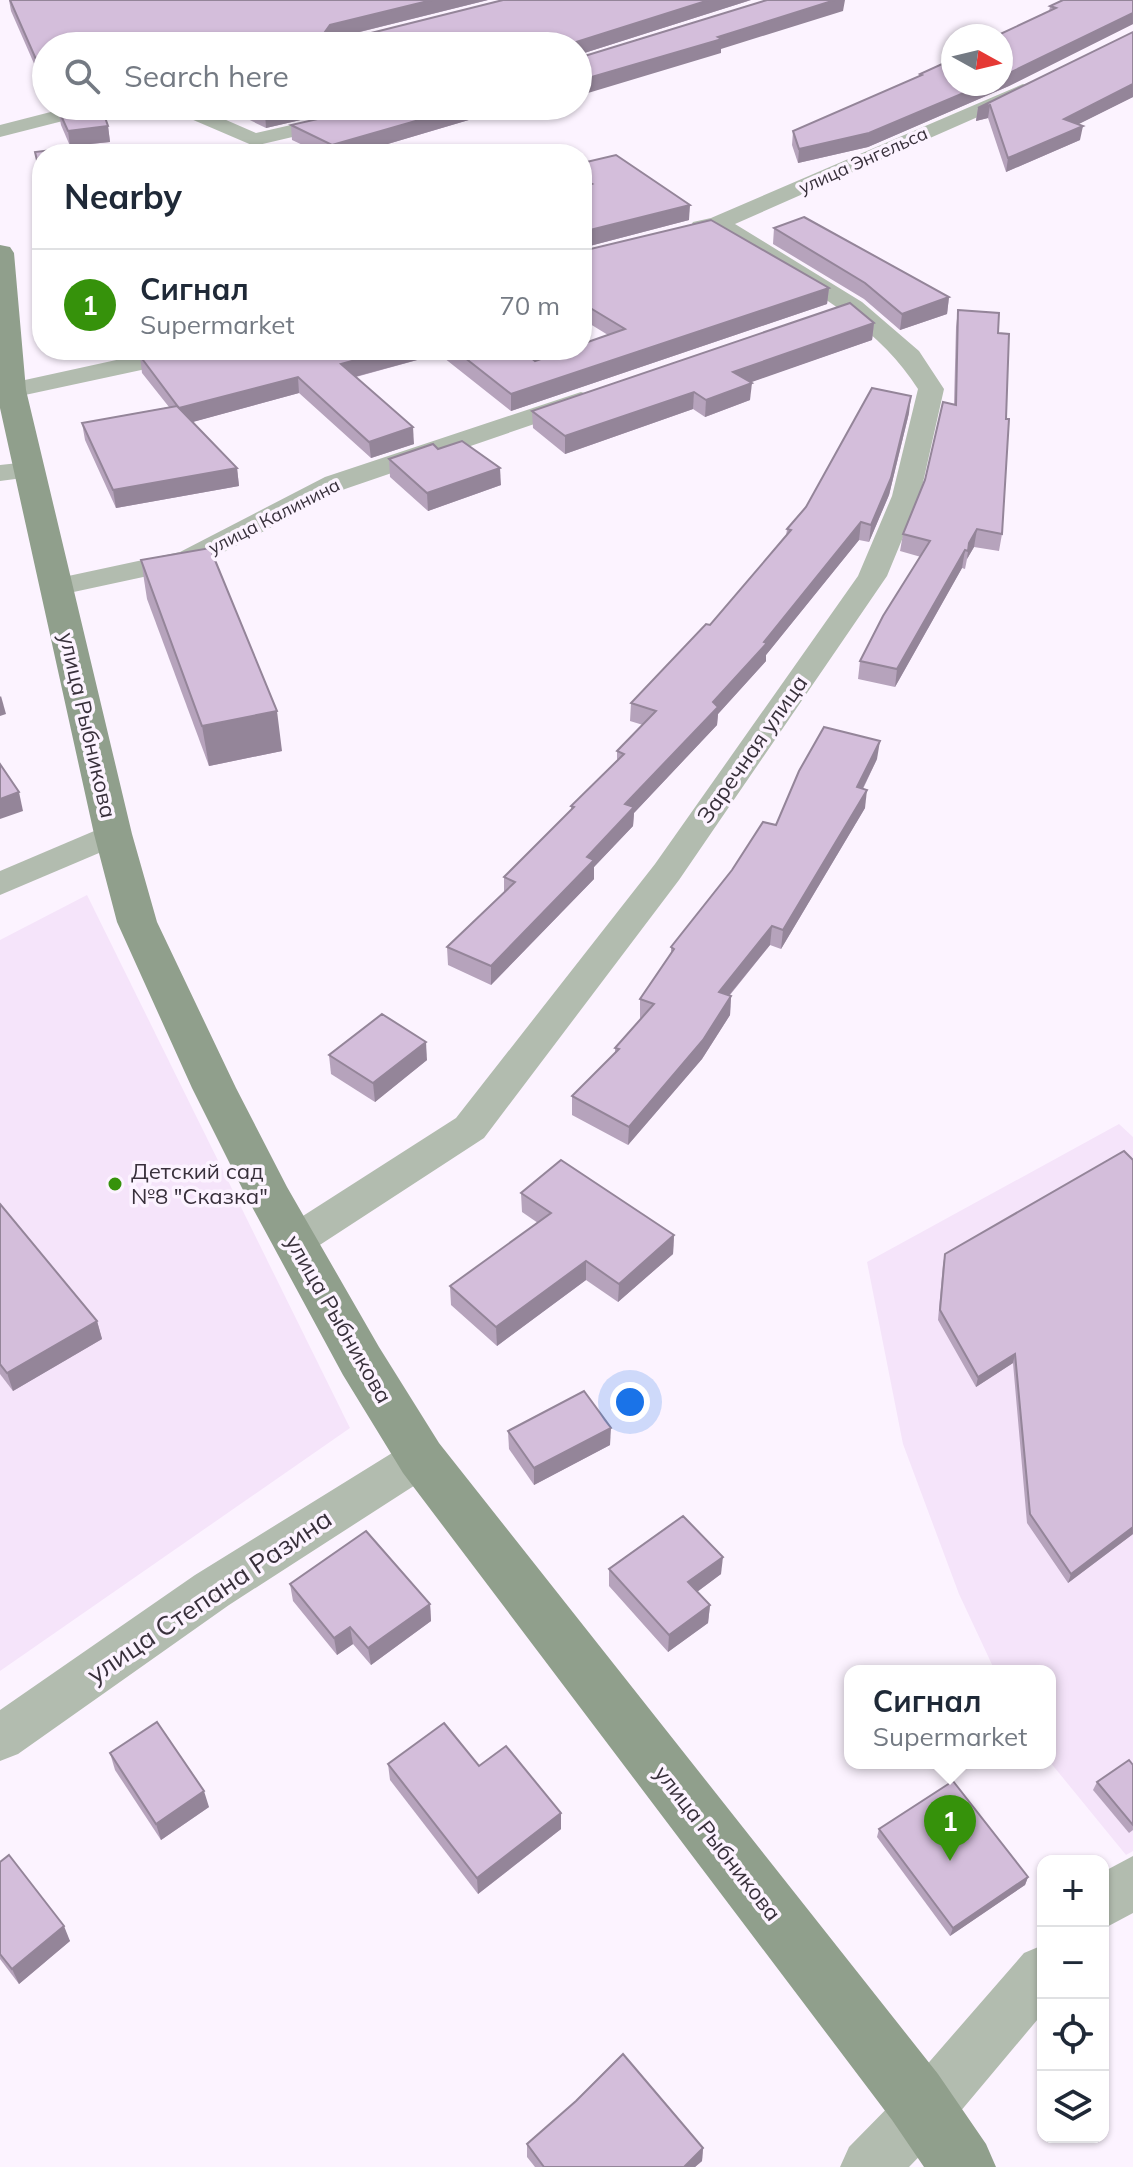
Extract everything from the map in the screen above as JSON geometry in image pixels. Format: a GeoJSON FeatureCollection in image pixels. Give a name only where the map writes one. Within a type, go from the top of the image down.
{"type":"FeatureCollection","features":[{"type":"Feature","properties":{"kind":"street","name":"улица Энгельса"},"geometry":{"type":"LineString","coordinates":[[673,235],[718,223],[1042,79]]}},
{"type":"Feature","properties":{"kind":"street"},"geometry":{"type":"LineString","coordinates":[[0,131],[44,120]]}},
{"type":"Feature","properties":{"kind":"street"},"geometry":{"type":"LineString","coordinates":[[209,120],[254,140],[340,120]]}},
{"type":"Feature","properties":{"kind":"street","name":"Заречная улица"},"geometry":{"type":"LineString","coordinates":[[295,1241],[470,1128],[667,872],[872,576],[906,496],[931,389],[910,356],[838,312],[718,223]]}},
{"type":"Feature","properties":{"kind":"street","name":"улица Рыбникова"},"geometry":{"type":"LineString","coordinates":[[0,253],[14,471],[55,587],[137,922],[214,1088],[361,1361],[421,1458],[924,2111],[963,2167]]}},
{"type":"Feature","properties":{"kind":"street"},"geometry":{"type":"LineString","coordinates":[[11,390],[150,360]]}},
{"type":"Feature","properties":{"kind":"street","name":"улица Калинина"},"geometry":{"type":"LineString","coordinates":[[55,587],[189,559],[335,483],[602,393]]}},
{"type":"Feature","properties":{"kind":"street"},"geometry":{"type":"LineString","coordinates":[[0,884],[113,834]]}},
{"type":"Feature","properties":{"kind":"street","name":"улица Степана Разина"},"geometry":{"type":"LineString","coordinates":[[0,1738],[212,1590],[421,1458]]}},
{"type":"Feature","properties":{"kind":"street"},"geometry":{"type":"LineString","coordinates":[[1109,1899],[1133,1882]]}},
{"type":"Feature","properties":{"kind":"street"},"geometry":{"type":"LineString","coordinates":[[869,2167],[924,2111],[1037,1979]]}},
{"type":"Feature","properties":{"kind":"shaded area","name":"Детский сад №8 \"Сказка\""},"geometry":{"type":"Polygon","coordinates":[[[87,895],[350,1428],[0,1671],[0,940],[87,895]]]}},
{"type":"Feature","properties":{"kind":"shaded area"},"geometry":{"type":"Polygon","coordinates":[[[1119,1124],[1133,1137],[1133,1851],[1126,1855],[1056,1769],[1056,1665],[992,1665],[959,1594],[903,1444],[867,1262],[1119,1124]]]}},
{"type":"Feature","properties":{"kind":"building"},"geometry":{"type":"Polygon","coordinates":[[[10,0],[432,0],[330,25],[325,32],[32,32],[32,50],[10,0]]]}},
{"type":"Feature","properties":{"kind":"building"},"geometry":{"type":"Polygon","coordinates":[[[503,0],[709,0],[592,37],[592,32],[375,32],[503,0]]]}},
{"type":"Feature","properties":{"kind":"building"},"geometry":{"type":"Polygon","coordinates":[[[767,0],[835,0],[718,37],[722,39],[592,77],[592,54],[767,0]]]}},
{"type":"Feature","properties":{"kind":"building"},"geometry":{"type":"Polygon","coordinates":[[[1063,0],[1133,0],[1133,13],[1013,71],[1013,28],[1056,8],[1050,6],[1063,0]]]}},
{"type":"Feature","properties":{"kind":"building"},"geometry":{"type":"Polygon","coordinates":[[[1133,32],[1133,84],[1064,119],[1083,126],[1008,158],[990,105],[978,108],[1002,96],[1013,96],[1013,91],[1133,32]]]}},
{"type":"Feature","properties":{"kind":"building"},"geometry":{"type":"Polygon","coordinates":[[[941,64],[941,96],[957,96],[869,133],[799,149],[793,131],[941,64]]]}},
{"type":"Feature","properties":{"kind":"building"},"geometry":{"type":"Polygon","coordinates":[[[63,120],[106,120],[108,126],[68,131],[63,120]]]}},
{"type":"Feature","properties":{"kind":"building"},"geometry":{"type":"Polygon","coordinates":[[[313,120],[419,120],[335,144],[291,125],[313,120]]]}},
{"type":"Feature","properties":{"kind":"building"},"geometry":{"type":"Polygon","coordinates":[[[616,155],[690,205],[592,230],[592,161],[616,155]]]}},
{"type":"Feature","properties":{"kind":"building"},"geometry":{"type":"Polygon","coordinates":[[[804,217],[949,297],[902,314],[865,283],[774,228],[804,217]]]}},
{"type":"Feature","properties":{"kind":"building"},"geometry":{"type":"Polygon","coordinates":[[[711,220],[829,288],[511,394],[468,360],[592,360],[592,341],[625,329],[592,309],[592,249],[711,220]]]}},
{"type":"Feature","properties":{"kind":"building"},"geometry":{"type":"Polygon","coordinates":[[[850,303],[874,323],[733,372],[752,383],[706,400],[694,392],[565,436],[532,411],[850,303]]]}},
{"type":"Feature","properties":{"kind":"building"},"geometry":{"type":"Polygon","coordinates":[[[958,310],[999,313],[998,333],[1009,334],[1006,419],[1009,419],[1002,534],[977,529],[968,551],[965,550],[897,669],[860,661],[883,616],[930,541],[903,534],[925,480],[943,402],[956,405],[958,310]]]}},
{"type":"Feature","properties":{"kind":"building"},"geometry":{"type":"Polygon","coordinates":[[[143,360],[356,360],[341,364],[413,427],[369,442],[298,377],[179,408],[143,360]]]}},
{"type":"Feature","properties":{"kind":"building"},"geometry":{"type":"Polygon","coordinates":[[[872,388],[911,396],[891,478],[871,525],[861,522],[764,642],[767,643],[713,702],[718,707],[625,804],[634,807],[587,857],[594,860],[491,966],[447,947],[515,882],[504,877],[624,754],[617,751],[656,711],[631,703],[706,624],[710,625],[791,530],[787,529],[806,507],[872,388]]]}},
{"type":"Feature","properties":{"kind":"building"},"geometry":{"type":"Polygon","coordinates":[[[177,406],[237,468],[113,490],[82,423],[177,406]]]}},
{"type":"Feature","properties":{"kind":"building"},"geometry":{"type":"Polygon","coordinates":[[[462,441],[500,468],[427,493],[389,459],[433,444],[438,449],[462,441]]]}},
{"type":"Feature","properties":{"kind":"building"},"geometry":{"type":"Polygon","coordinates":[[[210,548],[277,711],[202,726],[141,560],[210,548]]]}},
{"type":"Feature","properties":{"kind":"building"},"geometry":{"type":"Polygon","coordinates":[[[824,727],[880,741],[857,787],[867,790],[783,930],[772,926],[719,992],[731,996],[703,1040],[629,1127],[572,1096],[619,1049],[615,1048],[654,1004],[640,999],[674,949],[671,947],[732,870],[763,822],[776,825],[799,771],[824,727]]]}},
{"type":"Feature","properties":{"kind":"building"},"geometry":{"type":"Polygon","coordinates":[[[0,764],[19,792],[0,799],[0,764]]]}},
{"type":"Feature","properties":{"kind":"building"},"geometry":{"type":"Polygon","coordinates":[[[382,1014],[426,1042],[373,1083],[329,1055],[382,1014]]]}},
{"type":"Feature","properties":{"kind":"building"},"geometry":{"type":"Polygon","coordinates":[[[1124,1151],[1133,1160],[1133,1527],[1071,1574],[1030,1514],[1015,1354],[978,1377],[940,1310],[945,1254],[1124,1151]]]}},
{"type":"Feature","properties":{"kind":"building"},"geometry":{"type":"Polygon","coordinates":[[[561,1160],[674,1235],[619,1284],[586,1261],[496,1327],[450,1286],[551,1213],[521,1193],[561,1160]]]}},
{"type":"Feature","properties":{"kind":"building"},"geometry":{"type":"Polygon","coordinates":[[[0,1204],[97,1321],[7,1373],[0,1364],[0,1204]]]}},
{"type":"Feature","properties":{"kind":"building"},"geometry":{"type":"Polygon","coordinates":[[[584,1391],[611,1428],[534,1468],[508,1431],[584,1391]]]}},
{"type":"Feature","properties":{"kind":"building"},"geometry":{"type":"Polygon","coordinates":[[[683,1516],[723,1557],[688,1582],[710,1605],[669,1635],[609,1569],[683,1516]]]}},
{"type":"Feature","properties":{"kind":"building"},"geometry":{"type":"Polygon","coordinates":[[[366,1531],[430,1604],[368,1648],[350,1627],[334,1638],[290,1584],[366,1531]]]}},
{"type":"Feature","properties":{"kind":"building"},"geometry":{"type":"Polygon","coordinates":[[[157,1722],[204,1791],[156,1824],[110,1753],[157,1722]]]}},
{"type":"Feature","properties":{"kind":"building"},"geometry":{"type":"Polygon","coordinates":[[[444,1723],[479,1766],[506,1746],[561,1813],[477,1878],[388,1764],[444,1723]]]}},
{"type":"Feature","properties":{"kind":"building"},"geometry":{"type":"Polygon","coordinates":[[[1129,1760],[1133,1765],[1133,1825],[1097,1782],[1129,1760]]]}},
{"type":"Feature","properties":{"kind":"building"},"geometry":{"type":"Polygon","coordinates":[[[953,1781],[1028,1877],[953,1928],[879,1829],[953,1781]]]}},
{"type":"Feature","properties":{"kind":"building"},"geometry":{"type":"Polygon","coordinates":[[[9,1855],[64,1926],[12,1969],[0,1954],[0,1862],[9,1855]]]}},
{"type":"Feature","properties":{"kind":"building"},"geometry":{"type":"Polygon","coordinates":[[[623,2054],[703,2148],[684,2167],[544,2167],[527,2144],[623,2054]]]}},
{"type":"Feature","properties":{"kind":"place","name":"Детский сад №8 \"Сказка\""},"geometry":{"type":"Point","coordinates":[115,1184]}},
{"type":"Feature","properties":{"kind":"place","name":"Сигнал"},"geometry":{"type":"Point","coordinates":[950,1861]}}]}
